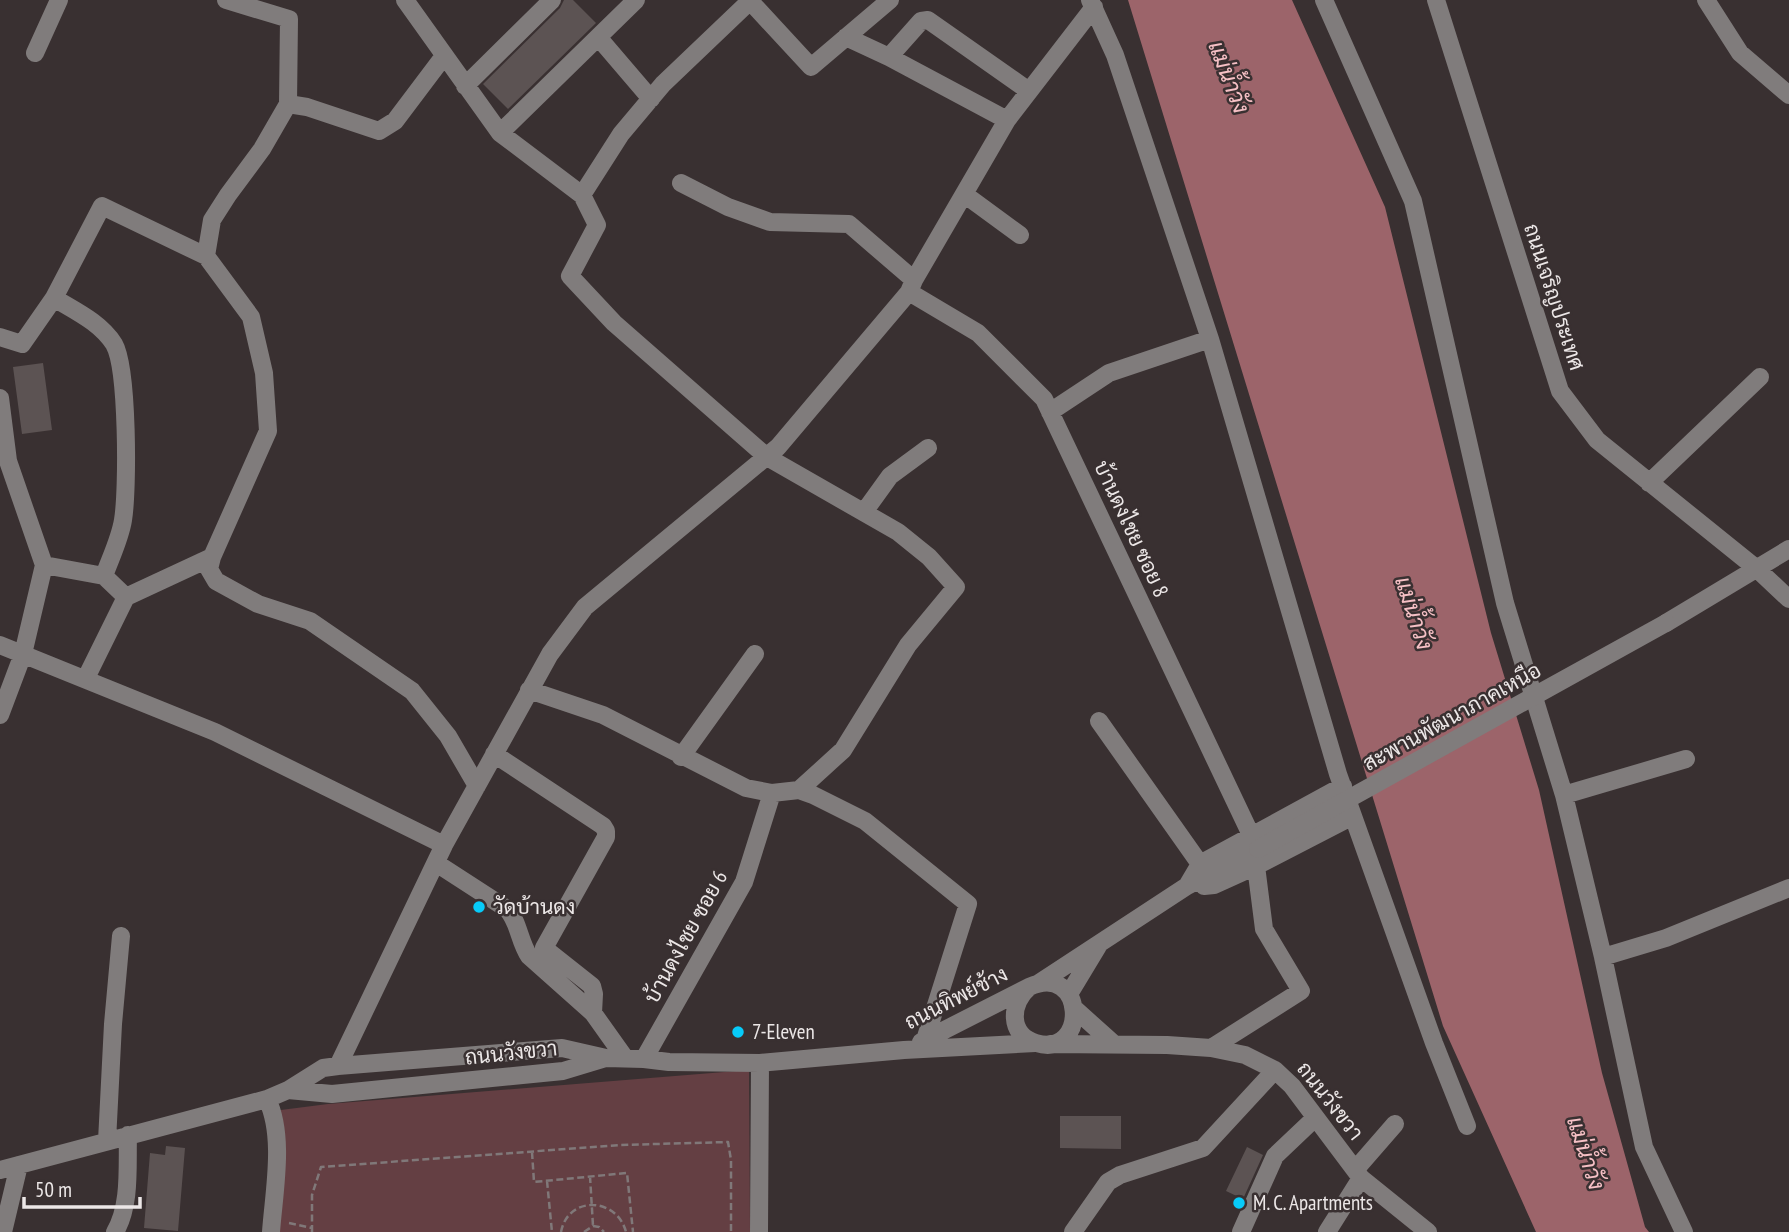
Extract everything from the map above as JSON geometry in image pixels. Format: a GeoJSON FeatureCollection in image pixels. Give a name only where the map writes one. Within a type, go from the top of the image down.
{"type":"FeatureCollection","features":[{"type":"Feature","properties":{"kind":"street"},"geometry":{"type":"LineString","coordinates":[[35,53],[59,0]]}},
{"type":"Feature","properties":{"kind":"street"},"geometry":{"type":"LineString","coordinates":[[206,256],[212,220],[262,149],[288,104],[289,19],[226,0]]}},
{"type":"Feature","properties":{"kind":"street"},"geometry":{"type":"LineString","coordinates":[[405,0],[500,132],[582,195],[597,225],[570,276],[614,323],[767,457],[898,532],[929,557],[956,587],[908,645],[843,750],[799,790]]}},
{"type":"Feature","properties":{"kind":"street"},"geometry":{"type":"LineString","coordinates":[[465,86],[552,0]]}},
{"type":"Feature","properties":{"kind":"street"},"geometry":{"type":"LineString","coordinates":[[500,132],[636,0]]}},
{"type":"Feature","properties":{"kind":"street"},"geometry":{"type":"LineString","coordinates":[[582,195],[621,134],[650,99],[750,1],[811,67],[890,0]]}},
{"type":"Feature","properties":{"kind":"street"},"geometry":{"type":"LineString","coordinates":[[1325,0],[1413,201],[1505,603],[1564,795],[1644,1147],[1685,1232]]}},
{"type":"Feature","properties":{"kind":"street","name":"ถนนเจริญประเทศ"},"geometry":{"type":"LineString","coordinates":[[1436,0],[1560,391],[1597,440],[1757,569],[1789,599]]}},
{"type":"Feature","properties":{"kind":"street"},"geometry":{"type":"LineString","coordinates":[[1706,0],[1740,53],[1789,95]]}},
{"type":"Feature","properties":{"kind":"street"},"geometry":{"type":"LineString","coordinates":[[338,1066],[444,845],[550,654],[585,607],[778,447],[912,286],[1007,120],[1092,4],[1115,55],[1210,339],[1353,816],[1434,1043],[1467,1126]]}},
{"type":"Feature","properties":{"kind":"street"},"geometry":{"type":"LineString","coordinates":[[889,57],[921,21],[928,20],[1029,91]]}},
{"type":"Feature","properties":{"kind":"street"},"geometry":{"type":"LineString","coordinates":[[598,37],[650,99]]}},
{"type":"Feature","properties":{"kind":"street"},"geometry":{"type":"LineString","coordinates":[[846,37],[1007,120]]}},
{"type":"Feature","properties":{"kind":"street"},"geometry":{"type":"LineString","coordinates":[[288,104],[307,107],[379,131],[395,121],[444,55]]}},
{"type":"Feature","properties":{"kind":"street","name":"บ้านดงไชย ซอย 8"},"geometry":{"type":"LineString","coordinates":[[681,183],[728,207],[770,222],[849,224],[912,286],[978,333],[1044,399],[1255,850],[1264,929],[1301,991],[1211,1048]]}},
{"type":"Feature","properties":{"kind":"street"},"geometry":{"type":"LineString","coordinates":[[964,194],[1020,235]]}},
{"type":"Feature","properties":{"kind":"street"},"geometry":{"type":"LineString","coordinates":[[0,337],[22,344],[54,298],[102,206],[206,256],[251,317],[264,373],[268,431],[209,569],[216,581],[258,604],[310,621],[412,691],[447,736],[477,786]]}},
{"type":"Feature","properties":{"kind":"street"},"geometry":{"type":"LineString","coordinates":[[54,298],[99,326],[115,345],[122,371],[126,455],[123,521],[104,576]]}},
{"type":"Feature","properties":{"kind":"street"},"geometry":{"type":"LineString","coordinates":[[1050,412],[1109,373],[1210,339]]}},
{"type":"Feature","properties":{"kind":"street"},"geometry":{"type":"LineString","coordinates":[[1649,482],[1760,377]]}},
{"type":"Feature","properties":{"kind":"street"},"geometry":{"type":"LineString","coordinates":[[0,398],[8,461],[44,565],[23,654],[0,715]]}},
{"type":"Feature","properties":{"kind":"street"},"geometry":{"type":"LineString","coordinates":[[864,512],[890,476],[928,448]]}},
{"type":"Feature","properties":{"kind":"street","name":"สะพานพัฒนาภาคเหนือ"},"geometry":{"type":"LineString","coordinates":[[1255,850],[1667,623],[1789,549]]}},
{"type":"Feature","properties":{"kind":"street"},"geometry":{"type":"LineString","coordinates":[[86,678],[126,597],[212,557]]}},
{"type":"Feature","properties":{"kind":"street"},"geometry":{"type":"LineString","coordinates":[[44,565],[104,576],[126,597]]}},
{"type":"Feature","properties":{"kind":"street"},"geometry":{"type":"LineString","coordinates":[[0,645],[215,733],[444,845]]}},
{"type":"Feature","properties":{"kind":"street"},"geometry":{"type":"LineString","coordinates":[[681,757],[755,654]]}},
{"type":"Feature","properties":{"kind":"street"},"geometry":{"type":"LineString","coordinates":[[529,690],[603,715],[746,788],[772,793],[799,790],[813,794],[865,821],[968,904],[925,1040]]}},
{"type":"Feature","properties":{"kind":"street"},"geometry":{"type":"LineString","coordinates":[[1099,721],[1200,864]]}},
{"type":"Feature","properties":{"kind":"street"},"geometry":{"type":"LineString","coordinates":[[494,754],[603,826],[606,831],[606,837],[544,948],[592,986],[593,1013]]}},
{"type":"Feature","properties":{"kind":"street"},"geometry":{"type":"LineString","coordinates":[[1564,795],[1686,759]]}},
{"type":"Feature","properties":{"kind":"street"},"geometry":{"type":"LineString","coordinates":[[1255,850],[1343,786]]}},
{"type":"Feature","properties":{"kind":"street","name":"บ้านดงไชย ซอย 6"},"geometry":{"type":"LineString","coordinates":[[645,1059],[744,882],[772,793]]}},
{"type":"Feature","properties":{"kind":"street"},"geometry":{"type":"LineString","coordinates":[[1187,886],[1200,864],[1255,850],[1353,816]]}},
{"type":"Feature","properties":{"kind":"street","name":"ถนนทิพย์ช้าง"},"geometry":{"type":"LineString","coordinates":[[904,1050],[1034,985],[1187,886],[1255,850]]}},
{"type":"Feature","properties":{"kind":"street"},"geometry":{"type":"LineString","coordinates":[[436,863],[507,909],[512,915],[522,946],[529,956],[593,1013],[625,1058]]}},
{"type":"Feature","properties":{"kind":"street"},"geometry":{"type":"LineString","coordinates":[[1602,957],[1666,938],[1789,888]]}},
{"type":"Feature","properties":{"kind":"street"},"geometry":{"type":"LineString","coordinates":[[107,1141],[121,936]]}},
{"type":"Feature","properties":{"kind":"street"},"geometry":{"type":"LineString","coordinates":[[1099,943],[1072,1002],[1075,1022],[1070,1032],[1061,1040],[1042,1044],[1026,1038],[1015,1022],[1016,1002],[1034,985],[1050,983],[1060,987],[1072,1002],[1115,1045]]}},
{"type":"Feature","properties":{"kind":"street","name":"ถนนวังขวา"},"geometry":{"type":"LineString","coordinates":[[0,1170],[267,1099],[288,1090],[332,1094],[563,1072],[606,1058],[760,1063],[904,1050],[1042,1044],[1172,1045],[1211,1048],[1245,1055],[1275,1070],[1292,1086],[1358,1174],[1428,1232]]}},
{"type":"Feature","properties":{"kind":"street"},"geometry":{"type":"LineString","coordinates":[[288,1090],[323,1068],[338,1066],[562,1048],[606,1058]]}},
{"type":"Feature","properties":{"kind":"street"},"geometry":{"type":"LineString","coordinates":[[759,1232],[760,1063]]}},
{"type":"Feature","properties":{"kind":"street"},"geometry":{"type":"LineString","coordinates":[[1073,1232],[1108,1182],[1120,1175],[1203,1148],[1275,1070]]}},
{"type":"Feature","properties":{"kind":"street"},"geometry":{"type":"LineString","coordinates":[[267,1099],[273,1111],[277,1131],[272,1227]]}},
{"type":"Feature","properties":{"kind":"street"},"geometry":{"type":"LineString","coordinates":[[1241,1232],[1275,1156],[1315,1118]]}},
{"type":"Feature","properties":{"kind":"street"},"geometry":{"type":"LineString","coordinates":[[1327,1232],[1358,1174],[1395,1124]]}},
{"type":"Feature","properties":{"kind":"street"},"geometry":{"type":"LineString","coordinates":[[116,1232],[124,1208],[128,1135]]}},
{"type":"Feature","properties":{"kind":"street"},"geometry":{"type":"LineString","coordinates":[[3,1232],[19,1165]]}},
{"type":"Feature","properties":{"kind":"path"},"geometry":{"type":"LineString","coordinates":[[272,1227],[294,1223],[312,1230],[312,1195],[321,1167],[621,1144],[727,1142],[731,1160],[731,1232]]}},
{"type":"Feature","properties":{"kind":"path"},"geometry":{"type":"LineString","coordinates":[[532,1152],[534,1182],[627,1173],[633,1232],[626,1232],[612,1209],[599,1204],[581,1206],[571,1212],[561,1232]]}},
{"type":"Feature","properties":{"kind":"path"},"geometry":{"type":"LineString","coordinates":[[590,1177],[593,1226]]}},
{"type":"Feature","properties":{"kind":"path"},"geometry":{"type":"LineString","coordinates":[[547,1181],[552,1232]]}},
{"type":"Feature","properties":{"kind":"path"},"geometry":{"type":"LineString","coordinates":[[584,1232],[593,1226],[604,1232]]}},
{"type":"Feature","properties":{"kind":"shaded area"},"geometry":{"type":"Polygon","coordinates":[[[749,1070],[750,1232],[271,1232],[273,1111],[328,1104],[749,1070]]]}},
{"type":"Feature","properties":{"kind":"water","name":"แม่น้ำวัง"},"geometry":{"type":"Polygon","coordinates":[[[1128,0],[1292,0],[1385,207],[1491,633],[1539,790],[1602,1073],[1645,1227],[1649,1232],[1536,1232],[1443,1026],[1128,0]]]}},
{"type":"Feature","properties":{"kind":"building"},"geometry":{"type":"Polygon","coordinates":[[[564,0],[573,0],[596,23],[508,109],[483,84],[560,8],[564,0]]]}},
{"type":"Feature","properties":{"kind":"building"},"geometry":{"type":"Polygon","coordinates":[[[43,363],[52,430],[22,434],[13,367],[43,363]]]}},
{"type":"Feature","properties":{"kind":"building"},"geometry":{"type":"Polygon","coordinates":[[[1060,1116],[1121,1116],[1121,1149],[1060,1148],[1060,1116]]]}},
{"type":"Feature","properties":{"kind":"building"},"geometry":{"type":"Polygon","coordinates":[[[166,1146],[185,1148],[178,1231],[144,1228],[150,1153],[165,1155],[166,1146]]]}},
{"type":"Feature","properties":{"kind":"building"},"geometry":{"type":"Polygon","coordinates":[[[1247,1147],[1263,1155],[1243,1199],[1226,1191],[1247,1147]]]}},
{"type":"Feature","properties":{"kind":"place","name":"วัดบ้านดง"},"geometry":{"type":"Point","coordinates":[479,907]}},
{"type":"Feature","properties":{"kind":"place","name":"7-Eleven"},"geometry":{"type":"Point","coordinates":[738,1032]}},
{"type":"Feature","properties":{"kind":"place","name":"M. C. Apartments"},"geometry":{"type":"Point","coordinates":[1239,1203]}}]}
